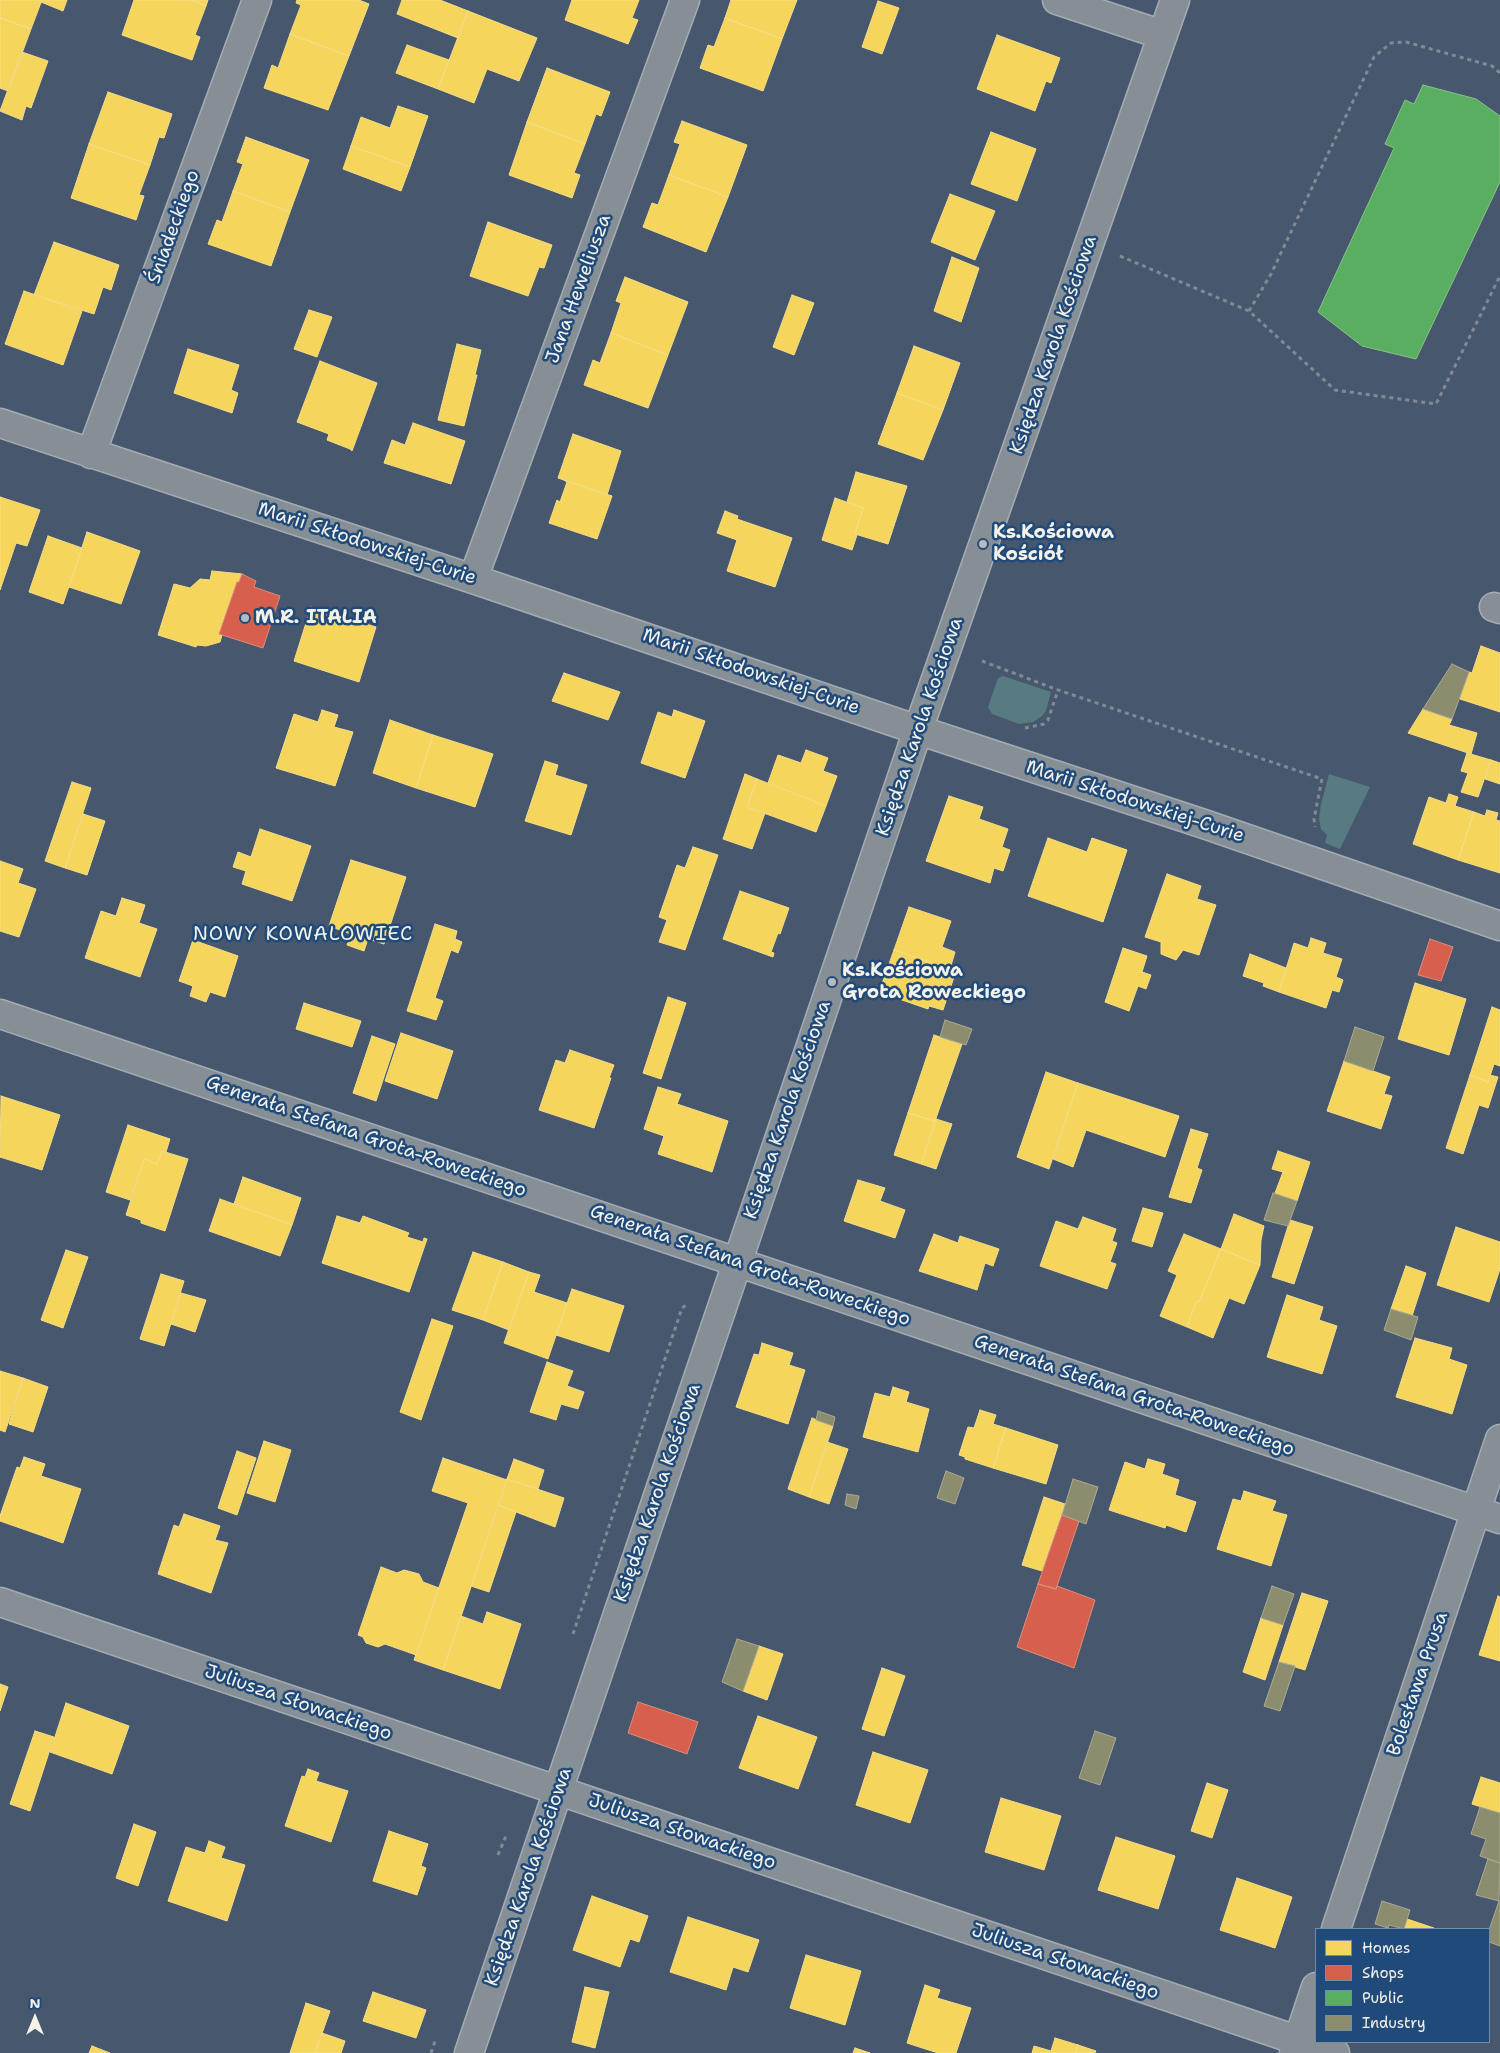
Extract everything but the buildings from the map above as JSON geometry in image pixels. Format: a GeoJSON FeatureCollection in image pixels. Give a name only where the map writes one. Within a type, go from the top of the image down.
{"type":"FeatureCollection","features":[{"type":"Feature","properties":{"kind":"street","name":"Śniadeckiego"},"geometry":{"type":"LineString","coordinates":[[91,454],[257,0]]}},
{"type":"Feature","properties":{"kind":"street","name":"Jana Heweliusza"},"geometry":{"type":"LineString","coordinates":[[474,579],[684,0]]}},
{"type":"Feature","properties":{"kind":"street"},"geometry":{"type":"LineString","coordinates":[[1057,0],[1163,35]]}},
{"type":"Feature","properties":{"kind":"street","name":"Księdza Karola Kościowa"},"geometry":{"type":"LineString","coordinates":[[470,2053],[918,730],[1176,0]]}},
{"type":"Feature","properties":{"kind":"street","name":"Marii Skłodowskiej-Curie"},"geometry":{"type":"LineString","coordinates":[[0,423],[474,579],[918,730],[1204,824],[1500,926]]}},
{"type":"Feature","properties":{"kind":"street","name":"Generała Stefana Grota-Roweckiego"},"geometry":{"type":"LineString","coordinates":[[0,1014],[1488,1515]]}},
{"type":"Feature","properties":{"kind":"street","name":"Bolesława Prusa"},"geometry":{"type":"LineString","coordinates":[[1336,1928],[1488,1515],[1500,1439]]}},
{"type":"Feature","properties":{"kind":"street","name":"Juliusza Słowackiego"},"geometry":{"type":"LineString","coordinates":[[0,1602],[558,1790],[1296,2047],[1335,2053]]}},
{"type":"Feature","properties":{"kind":"street"},"geometry":{"type":"LineString","coordinates":[[1296,2047],[1315,1990]]}},
{"type":"Feature","properties":{"kind":"path"},"geometry":{"type":"LineString","coordinates":[[1249,311],[1271,274],[1374,56],[1391,44],[1406,42],[1492,66],[1500,73]]}},
{"type":"Feature","properties":{"kind":"path"},"geometry":{"type":"LineString","coordinates":[[1089,243],[1249,311],[1335,390],[1436,404],[1500,276]]}},
{"type":"Feature","properties":{"kind":"path"},"geometry":{"type":"LineString","coordinates":[[982,661],[1058,690],[1322,780],[1314,819],[1314,826],[1320,837],[1313,862]]}},
{"type":"Feature","properties":{"kind":"path"},"geometry":{"type":"LineString","coordinates":[[1022,729],[1044,724],[1048,720],[1058,690]]}},
{"type":"Feature","properties":{"kind":"green space"},"geometry":{"type":"Polygon","coordinates":[[[1003,676],[1051,692],[1046,711],[1042,716],[1033,722],[1019,724],[992,714],[988,707],[998,678],[1003,676]]]}},
{"type":"Feature","properties":{"kind":"green space"},"geometry":{"type":"Polygon","coordinates":[[[1329,774],[1370,787],[1340,849],[1325,843],[1327,835],[1321,829],[1319,819],[1329,774]]]}},
{"type":"Feature","properties":{"kind":"place","name":"Ks.Kościowa Kościół"},"geometry":{"type":"Point","coordinates":[983,544]}},
{"type":"Feature","properties":{"kind":"place","name":"M.R. ITALIA"},"geometry":{"type":"Point","coordinates":[245,618]}},
{"type":"Feature","properties":{"kind":"place","name":"Ks.Kościowa Grota Roweckiego"},"geometry":{"type":"Point","coordinates":[832,982]}},
{"type":"Feature","properties":{"kind":"district","name":"NOWY KOWALOWIEC"},"geometry":{"type":"Point","coordinates":[303,935]}}]}
